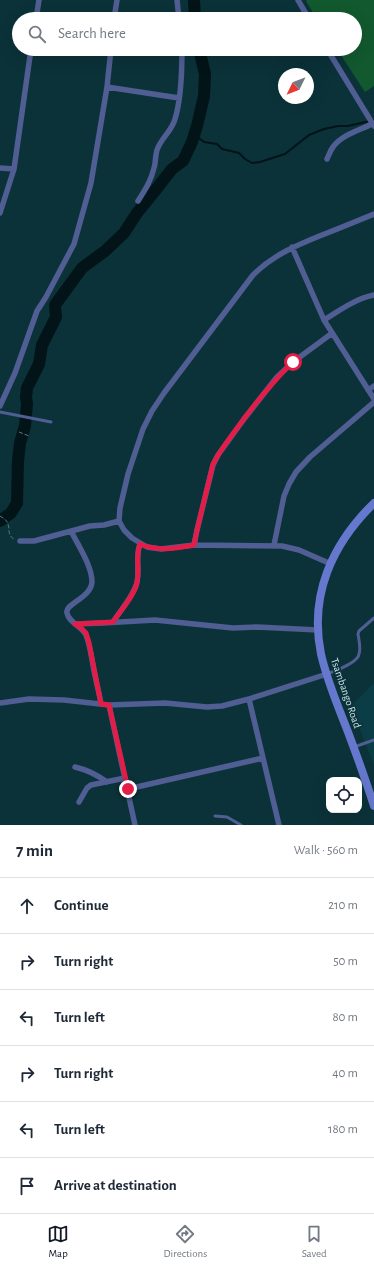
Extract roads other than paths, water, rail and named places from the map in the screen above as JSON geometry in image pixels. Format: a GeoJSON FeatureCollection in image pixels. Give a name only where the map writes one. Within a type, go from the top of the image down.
{"type":"FeatureCollection","features":[{"type":"Feature","properties":{"kind":"street"},"geometry":{"type":"LineString","coordinates":[[37,12],[39,0]]}},
{"type":"Feature","properties":{"kind":"street"},"geometry":{"type":"LineString","coordinates":[[115,12],[117,0]]}},
{"type":"Feature","properties":{"kind":"street"},"geometry":{"type":"LineString","coordinates":[[177,0],[178,12]]}},
{"type":"Feature","properties":{"kind":"street"},"geometry":{"type":"LineString","coordinates":[[298,0],[305,12]]}},
{"type":"Feature","properties":{"kind":"street"},"geometry":{"type":"LineString","coordinates":[[0,213],[14,169],[30,56]]}},
{"type":"Feature","properties":{"kind":"street"},"geometry":{"type":"LineString","coordinates":[[0,406],[15,373],[37,311],[74,244],[91,183],[107,87],[110,56]]}},
{"type":"Feature","properties":{"kind":"street"},"geometry":{"type":"LineString","coordinates":[[138,201],[149,185],[155,166],[157,149],[162,139],[171,130],[175,119],[179,98],[182,56]]}},
{"type":"Feature","properties":{"kind":"street"},"geometry":{"type":"LineString","coordinates":[[327,159],[332,148],[338,142],[347,136],[373,125],[331,56]]}},
{"type":"Feature","properties":{"kind":"street"},"geometry":{"type":"LineString","coordinates":[[107,87],[179,98]]}},
{"type":"Feature","properties":{"kind":"street"},"geometry":{"type":"LineString","coordinates":[[0,168],[14,169]]}},
{"type":"Feature","properties":{"kind":"street"},"geometry":{"type":"LineString","coordinates":[[331,564],[299,550],[274,545],[194,545],[161,549],[147,547],[140,544],[124,530],[119,521],[120,508],[128,474],[143,429],[152,411],[169,386],[253,275],[263,265],[292,247],[374,214]]}},
{"type":"Feature","properties":{"kind":"street"},"geometry":{"type":"LineString","coordinates":[[292,247],[324,320],[374,399]]}},
{"type":"Feature","properties":{"kind":"street"},"geometry":{"type":"LineString","coordinates":[[324,320],[356,301],[374,295]]}},
{"type":"Feature","properties":{"kind":"street"},"geometry":{"type":"LineString","coordinates":[[194,545],[213,464],[218,455],[277,377],[293,362],[332,334]]}},
{"type":"Feature","properties":{"kind":"street"},"geometry":{"type":"LineString","coordinates":[[368,390],[374,386]]}},
{"type":"Feature","properties":{"kind":"street"},"geometry":{"type":"LineString","coordinates":[[274,545],[284,496],[296,472],[374,402]]}},
{"type":"Feature","properties":{"kind":"street","name":"Tsambango Road"},"geometry":{"type":"LineString","coordinates":[[374,503],[352,527],[342,541],[331,564],[324,581],[320,600],[318,630],[321,654],[326,674],[354,747],[374,806]]}},
{"type":"Feature","properties":{"kind":"street"},"geometry":{"type":"LineString","coordinates":[[20,541],[34,541],[90,526],[104,525],[119,521]]}},
{"type":"Feature","properties":{"kind":"street"},"geometry":{"type":"LineString","coordinates":[[71,531],[91,571],[92,581],[91,588],[84,596],[69,606],[66,610],[66,614],[86,633],[101,704]]}},
{"type":"Feature","properties":{"kind":"street"},"geometry":{"type":"LineString","coordinates":[[113,622],[134,591],[137,582],[138,551],[140,544]]}},
{"type":"Feature","properties":{"kind":"street"},"geometry":{"type":"LineString","coordinates":[[75,624],[155,620],[233,628],[257,627],[318,630]]}},
{"type":"Feature","properties":{"kind":"street"},"geometry":{"type":"LineString","coordinates":[[0,702],[36,699],[64,700],[109,705],[175,703],[206,707],[222,706],[249,699],[326,674]]}},
{"type":"Feature","properties":{"kind":"street"},"geometry":{"type":"LineString","coordinates":[[249,699],[279,825]]}},
{"type":"Feature","properties":{"kind":"street"},"geometry":{"type":"LineString","coordinates":[[109,705],[135,825]]}},
{"type":"Feature","properties":{"kind":"street"},"geometry":{"type":"LineString","coordinates":[[128,789],[263,758]]}},
{"type":"Feature","properties":{"kind":"street"},"geometry":{"type":"LineString","coordinates":[[75,767],[87,769],[107,782]]}},
{"type":"Feature","properties":{"kind":"street"},"geometry":{"type":"LineString","coordinates":[[79,802],[87,788],[91,785],[125,778]]}},
{"type":"Feature","properties":{"kind":"lane"},"geometry":{"type":"LineString","coordinates":[[0,412],[51,422]]}},
{"type":"Feature","properties":{"kind":"lane"},"geometry":{"type":"LineString","coordinates":[[326,674],[357,659],[359,654],[359,631],[374,618]]}},
{"type":"Feature","properties":{"kind":"lane"},"geometry":{"type":"LineString","coordinates":[[354,747],[374,740]]}},
{"type":"Feature","properties":{"kind":"lane"},"geometry":{"type":"LineString","coordinates":[[215,816],[227,817],[241,825]]}},
{"type":"Feature","properties":{"kind":"waterway"},"geometry":{"type":"LineString","coordinates":[[194,0],[195,12]]}},
{"type":"Feature","properties":{"kind":"waterway"},"geometry":{"type":"LineString","coordinates":[[0,521],[11,513],[17,503],[18,461],[20,443],[25,426],[27,388],[39,364],[42,345],[56,317],[55,305],[82,268],[105,251],[124,233],[137,213],[172,169],[183,161],[192,142],[204,96],[205,74],[201,56]]}},
{"type":"Feature","properties":{"kind":"waterway"},"geometry":{"type":"LineString","coordinates":[[194,134],[204,142],[217,144],[222,149],[239,153],[252,163],[285,154],[309,135],[324,129],[338,126],[348,126],[374,120]]}}]}
